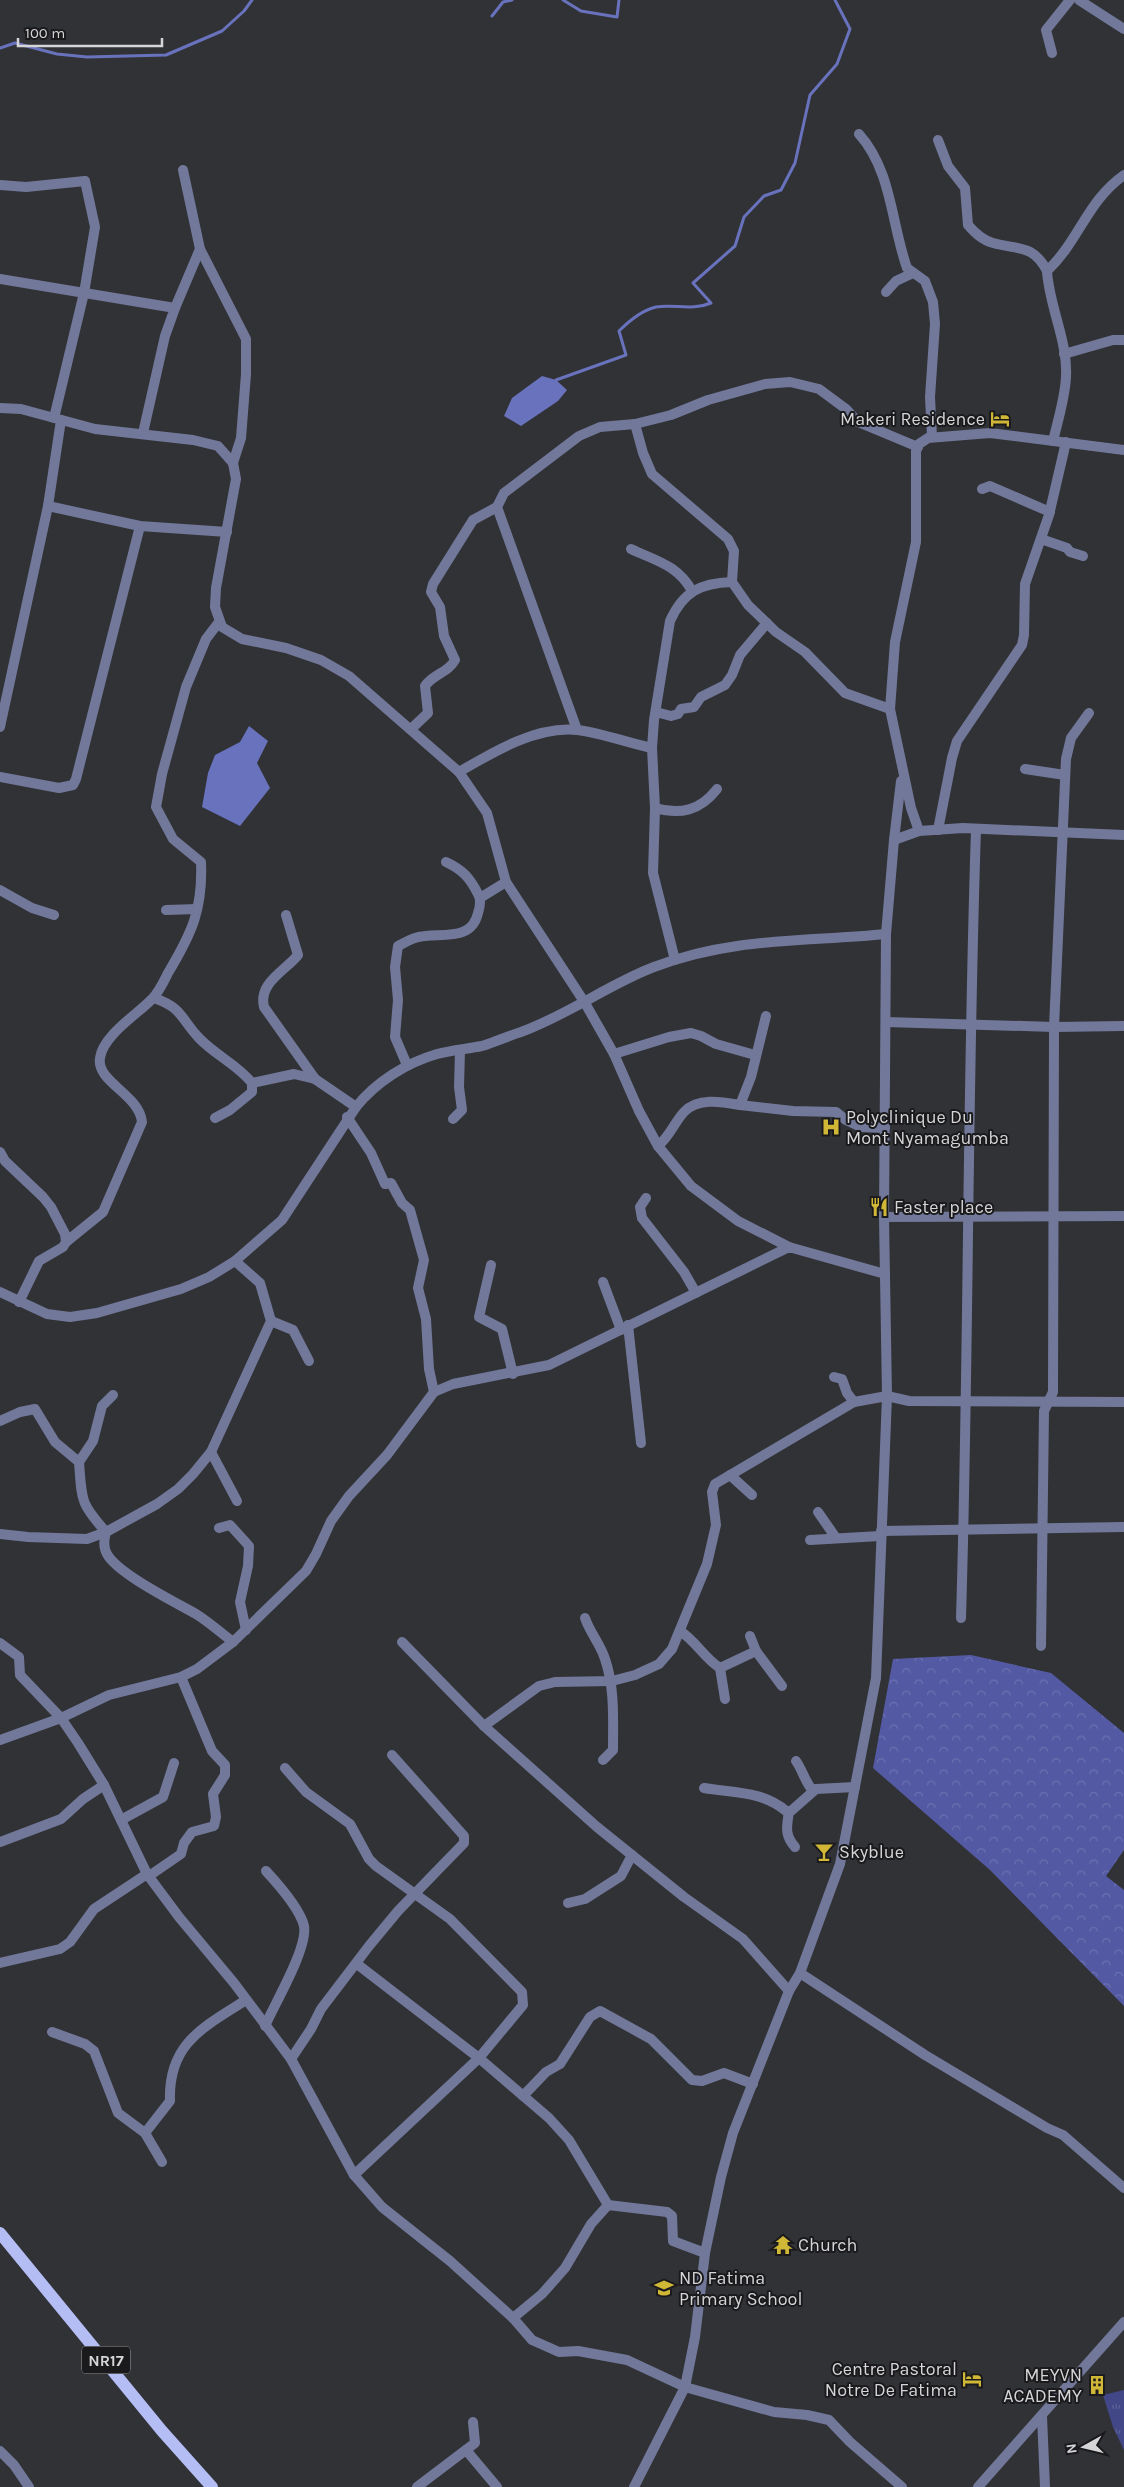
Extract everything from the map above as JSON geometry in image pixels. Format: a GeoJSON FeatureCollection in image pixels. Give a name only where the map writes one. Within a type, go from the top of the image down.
{"type":"FeatureCollection","features":[{"type":"Feature","properties":{"kind":"main road","name":"NR17"},"geometry":{"type":"LineString","coordinates":[[0,2233],[162,2431],[212,2487]]}},
{"type":"Feature","properties":{"kind":"street"},"geometry":{"type":"LineString","coordinates":[[1052,53],[1046,30],[1070,0]]}},
{"type":"Feature","properties":{"kind":"street"},"geometry":{"type":"LineString","coordinates":[[1079,0],[1124,29]]}},
{"type":"Feature","properties":{"kind":"street"},"geometry":{"type":"LineString","coordinates":[[859,134],[870,146],[879,163],[906,268],[925,281],[931,295],[935,313],[930,397],[932,437]]}},
{"type":"Feature","properties":{"kind":"street"},"geometry":{"type":"LineString","coordinates":[[938,140],[948,166],[965,188],[968,225],[985,240],[1026,249],[1042,261],[1047,271],[1048,292],[1064,354],[1066,376],[1061,409],[1053,441]]}},
{"type":"Feature","properties":{"kind":"street"},"geometry":{"type":"LineString","coordinates":[[183,170],[200,249],[246,339],[246,374],[241,438],[233,463],[236,479],[216,588],[215,607],[219,622],[230,634],[242,639],[286,648],[321,660],[349,676],[458,772],[487,813],[506,882],[585,1003],[614,1054],[639,1111],[658,1146],[691,1186],[738,1221],[789,1248],[884,1274]]}},
{"type":"Feature","properties":{"kind":"street"},"geometry":{"type":"LineString","coordinates":[[1047,271],[1074,241],[1082,223],[1103,193],[1124,175]]}},
{"type":"Feature","properties":{"kind":"street"},"geometry":{"type":"LineString","coordinates":[[0,185],[26,187],[85,180],[95,227],[84,293],[57,419],[48,506],[0,727]]}},
{"type":"Feature","properties":{"kind":"street"},"geometry":{"type":"LineString","coordinates":[[143,433],[165,336],[200,249]]}},
{"type":"Feature","properties":{"kind":"street"},"geometry":{"type":"LineString","coordinates":[[886,292],[896,281],[913,273]]}},
{"type":"Feature","properties":{"kind":"street"},"geometry":{"type":"LineString","coordinates":[[0,279],[175,308]]}},
{"type":"Feature","properties":{"kind":"street"},"geometry":{"type":"LineString","coordinates":[[1064,354],[1113,340],[1124,340]]}},
{"type":"Feature","properties":{"kind":"street"},"geometry":{"type":"LineString","coordinates":[[411,729],[428,713],[425,686],[430,679],[451,667],[455,660],[444,636],[440,607],[431,592],[433,584],[473,520],[497,507],[504,493],[578,436],[600,427],[635,424],[681,412],[738,390],[790,382],[818,389],[846,409],[858,422],[918,447]]}},
{"type":"Feature","properties":{"kind":"street"},"geometry":{"type":"LineString","coordinates":[[0,408],[20,409],[95,429],[193,440],[218,446],[233,463]]}},
{"type":"Feature","properties":{"kind":"street"},"geometry":{"type":"LineString","coordinates":[[635,424],[643,453],[652,474],[728,539],[732,545],[732,582],[748,605],[776,632],[805,652],[845,693],[890,709]]}},
{"type":"Feature","properties":{"kind":"street"},"geometry":{"type":"LineString","coordinates":[[919,831],[902,767],[890,709],[895,642],[916,542],[916,451],[918,447],[922,441],[932,437],[990,433],[1124,450]]}},
{"type":"Feature","properties":{"kind":"street"},"geometry":{"type":"LineString","coordinates":[[938,830],[952,758],[958,741],[1022,645],[1026,584],[1050,512],[1066,442]]}},
{"type":"Feature","properties":{"kind":"street"},"geometry":{"type":"LineString","coordinates":[[982,489],[990,486],[1050,512]]}},
{"type":"Feature","properties":{"kind":"street"},"geometry":{"type":"LineString","coordinates":[[48,506],[140,526],[227,532]]}},
{"type":"Feature","properties":{"kind":"street"},"geometry":{"type":"LineString","coordinates":[[497,507],[577,730]]}},
{"type":"Feature","properties":{"kind":"street"},"geometry":{"type":"LineString","coordinates":[[0,777],[59,788],[73,785],[140,526]]}},
{"type":"Feature","properties":{"kind":"street"},"geometry":{"type":"LineString","coordinates":[[1041,538],[1083,556]]}},
{"type":"Feature","properties":{"kind":"street"},"geometry":{"type":"LineString","coordinates":[[631,549],[677,570],[685,578],[692,591]]}},
{"type":"Feature","properties":{"kind":"street"},"geometry":{"type":"LineString","coordinates":[[675,960],[653,873],[654,808],[652,748],[656,712],[670,621],[675,609],[692,591],[712,583],[732,582]]}},
{"type":"Feature","properties":{"kind":"street"},"geometry":{"type":"LineString","coordinates":[[19,1302],[39,1261],[62,1247],[103,1212],[140,1130],[141,1112],[136,1103],[105,1075],[101,1070],[100,1059],[103,1050],[121,1027],[154,998],[188,940],[197,909],[202,879],[201,862],[173,839],[156,806],[162,774],[186,687],[206,639],[219,622]]}},
{"type":"Feature","properties":{"kind":"street"},"geometry":{"type":"LineString","coordinates":[[656,712],[671,716],[678,714],[681,709],[694,707],[701,697],[725,685],[740,655],[766,622]]}},
{"type":"Feature","properties":{"kind":"street"},"geometry":{"type":"LineString","coordinates":[[1041,1646],[1044,1411],[1053,1392],[1052,1304],[1055,1215],[1054,1027],[1065,775],[1066,759],[1071,738],[1089,713]]}},
{"type":"Feature","properties":{"kind":"street"},"geometry":{"type":"LineString","coordinates":[[458,772],[516,743],[556,731],[577,730],[652,748]]}},
{"type":"Feature","properties":{"kind":"street"},"geometry":{"type":"LineString","coordinates":[[634,2487],[685,2388],[696,2337],[705,2254],[726,2157],[752,2084],[789,1992],[800,1973],[840,1864],[876,1678],[887,1396],[884,1274],[886,934],[902,767]]}},
{"type":"Feature","properties":{"kind":"street"},"geometry":{"type":"LineString","coordinates":[[1025,769],[1065,775]]}},
{"type":"Feature","properties":{"kind":"street"},"geometry":{"type":"LineString","coordinates":[[654,808],[675,813],[684,812],[710,799],[717,789]]}},
{"type":"Feature","properties":{"kind":"street"},"geometry":{"type":"LineString","coordinates":[[894,840],[919,831],[938,830],[1124,835]]}},
{"type":"Feature","properties":{"kind":"street"},"geometry":{"type":"LineString","coordinates":[[961,1618],[969,1217],[969,1025],[976,830]]}},
{"type":"Feature","properties":{"kind":"street"},"geometry":{"type":"LineString","coordinates":[[407,1065],[395,1037],[398,1000],[394,967],[398,946],[417,937],[450,937],[461,933],[472,926],[478,915],[480,898],[470,878],[459,868],[446,862]]}},
{"type":"Feature","properties":{"kind":"street"},"geometry":{"type":"LineString","coordinates":[[480,898],[506,882]]}},
{"type":"Feature","properties":{"kind":"street"},"geometry":{"type":"LineString","coordinates":[[0,890],[32,908],[54,915]]}},
{"type":"Feature","properties":{"kind":"street"},"geometry":{"type":"LineString","coordinates":[[166,910],[197,909]]}},
{"type":"Feature","properties":{"kind":"street"},"geometry":{"type":"LineString","coordinates":[[286,915],[298,955],[264,990],[262,1000],[264,1007],[315,1079],[356,1107]]}},
{"type":"Feature","properties":{"kind":"street"},"geometry":{"type":"LineString","coordinates":[[0,1292],[47,1314],[70,1317],[97,1313],[181,1289],[208,1277],[235,1260],[282,1220],[348,1117],[365,1095],[407,1065],[438,1054],[482,1046],[525,1030],[585,1003],[652,967],[675,960],[721,948],[767,941],[886,934]]}},
{"type":"Feature","properties":{"kind":"street"},"geometry":{"type":"LineString","coordinates":[[154,998],[168,1002],[182,1013],[198,1037],[245,1074],[252,1083],[252,1092],[230,1110],[216,1118]]}},
{"type":"Feature","properties":{"kind":"street"},"geometry":{"type":"LineString","coordinates":[[740,1105],[751,1077],[766,1016]]}},
{"type":"Feature","properties":{"kind":"street"},"geometry":{"type":"LineString","coordinates":[[886,1022],[1054,1027],[1124,1026]]}},
{"type":"Feature","properties":{"kind":"street"},"geometry":{"type":"LineString","coordinates":[[614,1054],[669,1036],[691,1034],[701,1036],[716,1044],[755,1055]]}},
{"type":"Feature","properties":{"kind":"street"},"geometry":{"type":"LineString","coordinates":[[453,1120],[462,1110],[459,1087],[460,1050]]}},
{"type":"Feature","properties":{"kind":"street"},"geometry":{"type":"LineString","coordinates":[[252,1083],[294,1074],[315,1079]]}},
{"type":"Feature","properties":{"kind":"street"},"geometry":{"type":"LineString","coordinates":[[658,1146],[668,1138],[685,1112],[694,1105],[708,1102],[793,1111],[836,1112],[846,1120],[860,1126],[885,1128]]}},
{"type":"Feature","properties":{"kind":"street"},"geometry":{"type":"LineString","coordinates":[[348,1117],[371,1153],[386,1184],[391,1183],[402,1203],[410,1210],[416,1226],[424,1260],[418,1288],[426,1319],[429,1370],[434,1392]]}},
{"type":"Feature","properties":{"kind":"street"},"geometry":{"type":"LineString","coordinates":[[0,1152],[5,1161],[51,1207],[65,1234],[66,1242]]}},
{"type":"Feature","properties":{"kind":"street"},"geometry":{"type":"LineString","coordinates":[[646,1198],[640,1207],[642,1218],[684,1272],[696,1293]]}},
{"type":"Feature","properties":{"kind":"street"},"geometry":{"type":"LineString","coordinates":[[884,1217],[1124,1216]]}},
{"type":"Feature","properties":{"kind":"street"},"geometry":{"type":"LineString","coordinates":[[0,1740],[61,1718],[109,1694],[181,1677],[197,1669],[232,1642],[306,1571],[331,1521],[349,1496],[387,1455],[434,1392],[452,1384],[513,1374],[549,1365],[789,1248]]}},
{"type":"Feature","properties":{"kind":"street"},"geometry":{"type":"LineString","coordinates":[[0,1534],[73,1540],[87,1539],[106,1532],[157,1504],[178,1489],[193,1474],[211,1452],[271,1321],[260,1283],[235,1260]]}},
{"type":"Feature","properties":{"kind":"street"},"geometry":{"type":"LineString","coordinates":[[491,1264],[480,1317],[502,1329],[513,1374]]}},
{"type":"Feature","properties":{"kind":"street"},"geometry":{"type":"LineString","coordinates":[[603,1282],[624,1328],[641,1444]]}},
{"type":"Feature","properties":{"kind":"street"},"geometry":{"type":"LineString","coordinates":[[271,1321],[293,1330],[308,1361]]}},
{"type":"Feature","properties":{"kind":"street"},"geometry":{"type":"LineString","coordinates":[[834,1377],[842,1380],[847,1393],[854,1402]]}},
{"type":"Feature","properties":{"kind":"street"},"geometry":{"type":"LineString","coordinates":[[106,1532],[89,1513],[82,1500],[79,1462],[93,1441],[102,1406],[114,1395]]}},
{"type":"Feature","properties":{"kind":"street"},"geometry":{"type":"LineString","coordinates":[[484,1726],[539,1686],[555,1682],[612,1681],[635,1675],[659,1664],[672,1649],[713,1543],[716,1525],[712,1492],[715,1484],[854,1402],[887,1396],[909,1401],[1124,1402]]}},
{"type":"Feature","properties":{"kind":"street"},"geometry":{"type":"LineString","coordinates":[[0,1421],[20,1412],[35,1409],[55,1442],[79,1462]]}},
{"type":"Feature","properties":{"kind":"street"},"geometry":{"type":"LineString","coordinates":[[211,1452],[237,1501]]}},
{"type":"Feature","properties":{"kind":"street"},"geometry":{"type":"LineString","coordinates":[[730,1475],[752,1495]]}},
{"type":"Feature","properties":{"kind":"street"},"geometry":{"type":"LineString","coordinates":[[818,1512],[836,1538]]}},
{"type":"Feature","properties":{"kind":"street"},"geometry":{"type":"LineString","coordinates":[[219,1528],[230,1524],[249,1546],[248,1566],[240,1602],[246,1630]]}},
{"type":"Feature","properties":{"kind":"street"},"geometry":{"type":"LineString","coordinates":[[810,1540],[881,1533],[1124,1527]]}},
{"type":"Feature","properties":{"kind":"street"},"geometry":{"type":"LineString","coordinates":[[106,1532],[103,1540],[107,1555],[126,1572],[165,1598],[197,1615],[232,1642]]}},
{"type":"Feature","properties":{"kind":"street"},"geometry":{"type":"LineString","coordinates":[[584,1618],[591,1636],[597,1640],[605,1657],[612,1681],[613,1750],[603,1760]]}},
{"type":"Feature","properties":{"kind":"street"},"geometry":{"type":"LineString","coordinates":[[680,1631],[690,1637],[711,1662],[720,1668],[725,1699]]}},
{"type":"Feature","properties":{"kind":"street"},"geometry":{"type":"LineString","coordinates":[[750,1636],[756,1651],[782,1686]]}},
{"type":"Feature","properties":{"kind":"street"},"geometry":{"type":"LineString","coordinates":[[402,1642],[484,1726],[597,1827],[684,1897],[743,1939],[789,1992]]}},
{"type":"Feature","properties":{"kind":"street"},"geometry":{"type":"LineString","coordinates":[[0,1643],[19,1657],[20,1675],[61,1718],[104,1785],[148,1875],[178,1918],[246,2000],[291,2059],[354,2175],[382,2207],[450,2260],[513,2318],[532,2340],[559,2352],[578,2352],[627,2360],[685,2388],[774,2412],[806,2415],[829,2420],[850,2442],[902,2487]]}},
{"type":"Feature","properties":{"kind":"street"},"geometry":{"type":"LineString","coordinates":[[720,1668],[756,1651]]}},
{"type":"Feature","properties":{"kind":"street"},"geometry":{"type":"LineString","coordinates":[[1,1960],[60,1949],[70,1942],[94,1908],[181,1854],[184,1843],[192,1832],[214,1826],[216,1817],[212,1794],[226,1774],[224,1764],[212,1750],[181,1677]]}},
{"type":"Feature","properties":{"kind":"street"},"geometry":{"type":"LineString","coordinates":[[291,2059],[311,2030],[321,2009],[358,1964],[381,1932],[464,1843],[464,1836],[392,1755]]}},
{"type":"Feature","properties":{"kind":"street"},"geometry":{"type":"LineString","coordinates":[[796,1761],[803,1772],[806,1784],[813,1791]]}},
{"type":"Feature","properties":{"kind":"street"},"geometry":{"type":"LineString","coordinates":[[121,1820],[163,1798],[174,1763]]}},
{"type":"Feature","properties":{"kind":"street"},"geometry":{"type":"LineString","coordinates":[[285,1768],[306,1792],[350,1824],[369,1860],[414,1895],[450,1919],[522,1992],[523,2005],[479,2058],[354,2175]]}},
{"type":"Feature","properties":{"kind":"street"},"geometry":{"type":"LineString","coordinates":[[0,1842],[61,1819],[83,1799],[104,1785]]}},
{"type":"Feature","properties":{"kind":"street"},"geometry":{"type":"LineString","coordinates":[[788,1811],[795,1808],[813,1791],[820,1788],[855,1787]]}},
{"type":"Feature","properties":{"kind":"street"},"geometry":{"type":"LineString","coordinates":[[704,1788],[756,1795],[775,1802],[788,1811]]}},
{"type":"Feature","properties":{"kind":"street"},"geometry":{"type":"LineString","coordinates":[[788,1811],[786,1831],[788,1840],[794,1847]]}},
{"type":"Feature","properties":{"kind":"street"},"geometry":{"type":"LineString","coordinates":[[568,1903],[585,1900],[621,1876],[632,1855]]}},
{"type":"Feature","properties":{"kind":"street"},"geometry":{"type":"LineString","coordinates":[[265,2026],[304,1942],[304,1926],[301,1917],[278,1883],[266,1872]]}},
{"type":"Feature","properties":{"kind":"street"},"geometry":{"type":"LineString","coordinates":[[358,1964],[479,2058],[549,2118],[569,2140],[608,2205]]}},
{"type":"Feature","properties":{"kind":"street"},"geometry":{"type":"LineString","coordinates":[[800,1973],[925,2055],[1046,2128],[1063,2135],[1124,2188]]}},
{"type":"Feature","properties":{"kind":"street"},"geometry":{"type":"LineString","coordinates":[[145,2134],[170,2101],[169,2084],[184,2045],[202,2028],[246,2000]]}},
{"type":"Feature","properties":{"kind":"street"},"geometry":{"type":"LineString","coordinates":[[523,2096],[546,2072],[560,2064],[590,2017],[600,2011],[651,2039],[692,2080],[702,2081],[724,2073],[752,2084]]}},
{"type":"Feature","properties":{"kind":"street"},"geometry":{"type":"LineString","coordinates":[[52,2032],[85,2044],[94,2051],[118,2113],[145,2134],[162,2162]]}},
{"type":"Feature","properties":{"kind":"street"},"geometry":{"type":"LineString","coordinates":[[608,2205],[667,2212],[672,2216],[673,2241],[705,2254]]}},
{"type":"Feature","properties":{"kind":"street"},"geometry":{"type":"LineString","coordinates":[[513,2318],[542,2294],[565,2268],[591,2224],[608,2205]]}},
{"type":"Feature","properties":{"kind":"street"},"geometry":{"type":"LineString","coordinates":[[978,2487],[1124,2322]]}},
{"type":"Feature","properties":{"kind":"street"},"geometry":{"type":"LineString","coordinates":[[1042,2416],[1045,2487]]}},
{"type":"Feature","properties":{"kind":"street"},"geometry":{"type":"LineString","coordinates":[[421,2486],[475,2443],[473,2422]]}},
{"type":"Feature","properties":{"kind":"street"},"geometry":{"type":"LineString","coordinates":[[466,2450],[498,2487]]}},
{"type":"Feature","properties":{"kind":"street"},"geometry":{"type":"LineString","coordinates":[[0,2451],[14,2464],[29,2487]]}},
{"type":"Feature","properties":{"kind":"green space"},"geometry":{"type":"Polygon","coordinates":[[[971,1655],[1051,1673],[1124,1733],[1124,1850],[1106,1876],[1124,1890],[1124,2006],[990,1870],[873,1768],[893,1659],[971,1655]]]}},
{"type":"Feature","properties":{"kind":"green space"},"geometry":{"type":"Polygon","coordinates":[[[1124,2390],[1124,2450],[1113,2427],[1103,2395],[1124,2390]]]}},
{"type":"Feature","properties":{"kind":"shaded area"},"geometry":{"type":"Polygon","coordinates":[[[542,376],[556,380],[567,390],[558,401],[521,426],[504,416],[512,398],[542,376]]]}},
{"type":"Feature","properties":{"kind":"shaded area"},"geometry":{"type":"Polygon","coordinates":[[[249,726],[268,741],[257,763],[270,788],[240,826],[202,807],[208,773],[215,755],[240,742],[249,726]]]}},
{"type":"Feature","properties":{"kind":"waterway"},"geometry":{"type":"LineString","coordinates":[[0,48],[15,43],[57,54],[87,57],[166,55],[222,31],[244,11],[252,0]]}},
{"type":"Feature","properties":{"kind":"waterway"},"geometry":{"type":"LineString","coordinates":[[492,16],[503,2],[512,0]]}},
{"type":"Feature","properties":{"kind":"waterway"},"geometry":{"type":"LineString","coordinates":[[563,0],[581,11],[617,17],[619,0]]}},
{"type":"Feature","properties":{"kind":"waterway"},"geometry":{"type":"LineString","coordinates":[[556,380],[626,355],[619,331],[631,320],[646,311],[663,306],[697,307],[711,303],[693,283],[735,246],[744,217],[764,196],[781,190],[795,163],[810,95],[837,64],[850,29],[835,0]]}},
{"type":"Feature","properties":{"kind":"place","name":"Makeri Residence"},"geometry":{"type":"Point","coordinates":[1000,419]}},
{"type":"Feature","properties":{"kind":"place","name":"Polyclinique Du Mont Nyamagumba"},"geometry":{"type":"Point","coordinates":[831,1127]}},
{"type":"Feature","properties":{"kind":"place","name":"Faster place"},"geometry":{"type":"Point","coordinates":[879,1207]}},
{"type":"Feature","properties":{"kind":"place","name":"Skyblue"},"geometry":{"type":"Point","coordinates":[824,1852]}},
{"type":"Feature","properties":{"kind":"place","name":"Church"},"geometry":{"type":"Point","coordinates":[783,2245]}},
{"type":"Feature","properties":{"kind":"place","name":"ND Fatima Primary School"},"geometry":{"type":"Point","coordinates":[664,2288]}},
{"type":"Feature","properties":{"kind":"place","name":"Centre Pastoral Notre De Fatima"},"geometry":{"type":"Point","coordinates":[972,2379]}},
{"type":"Feature","properties":{"kind":"place","name":"MEYVN ACADEMY"},"geometry":{"type":"Point","coordinates":[1097,2385]}}]}
